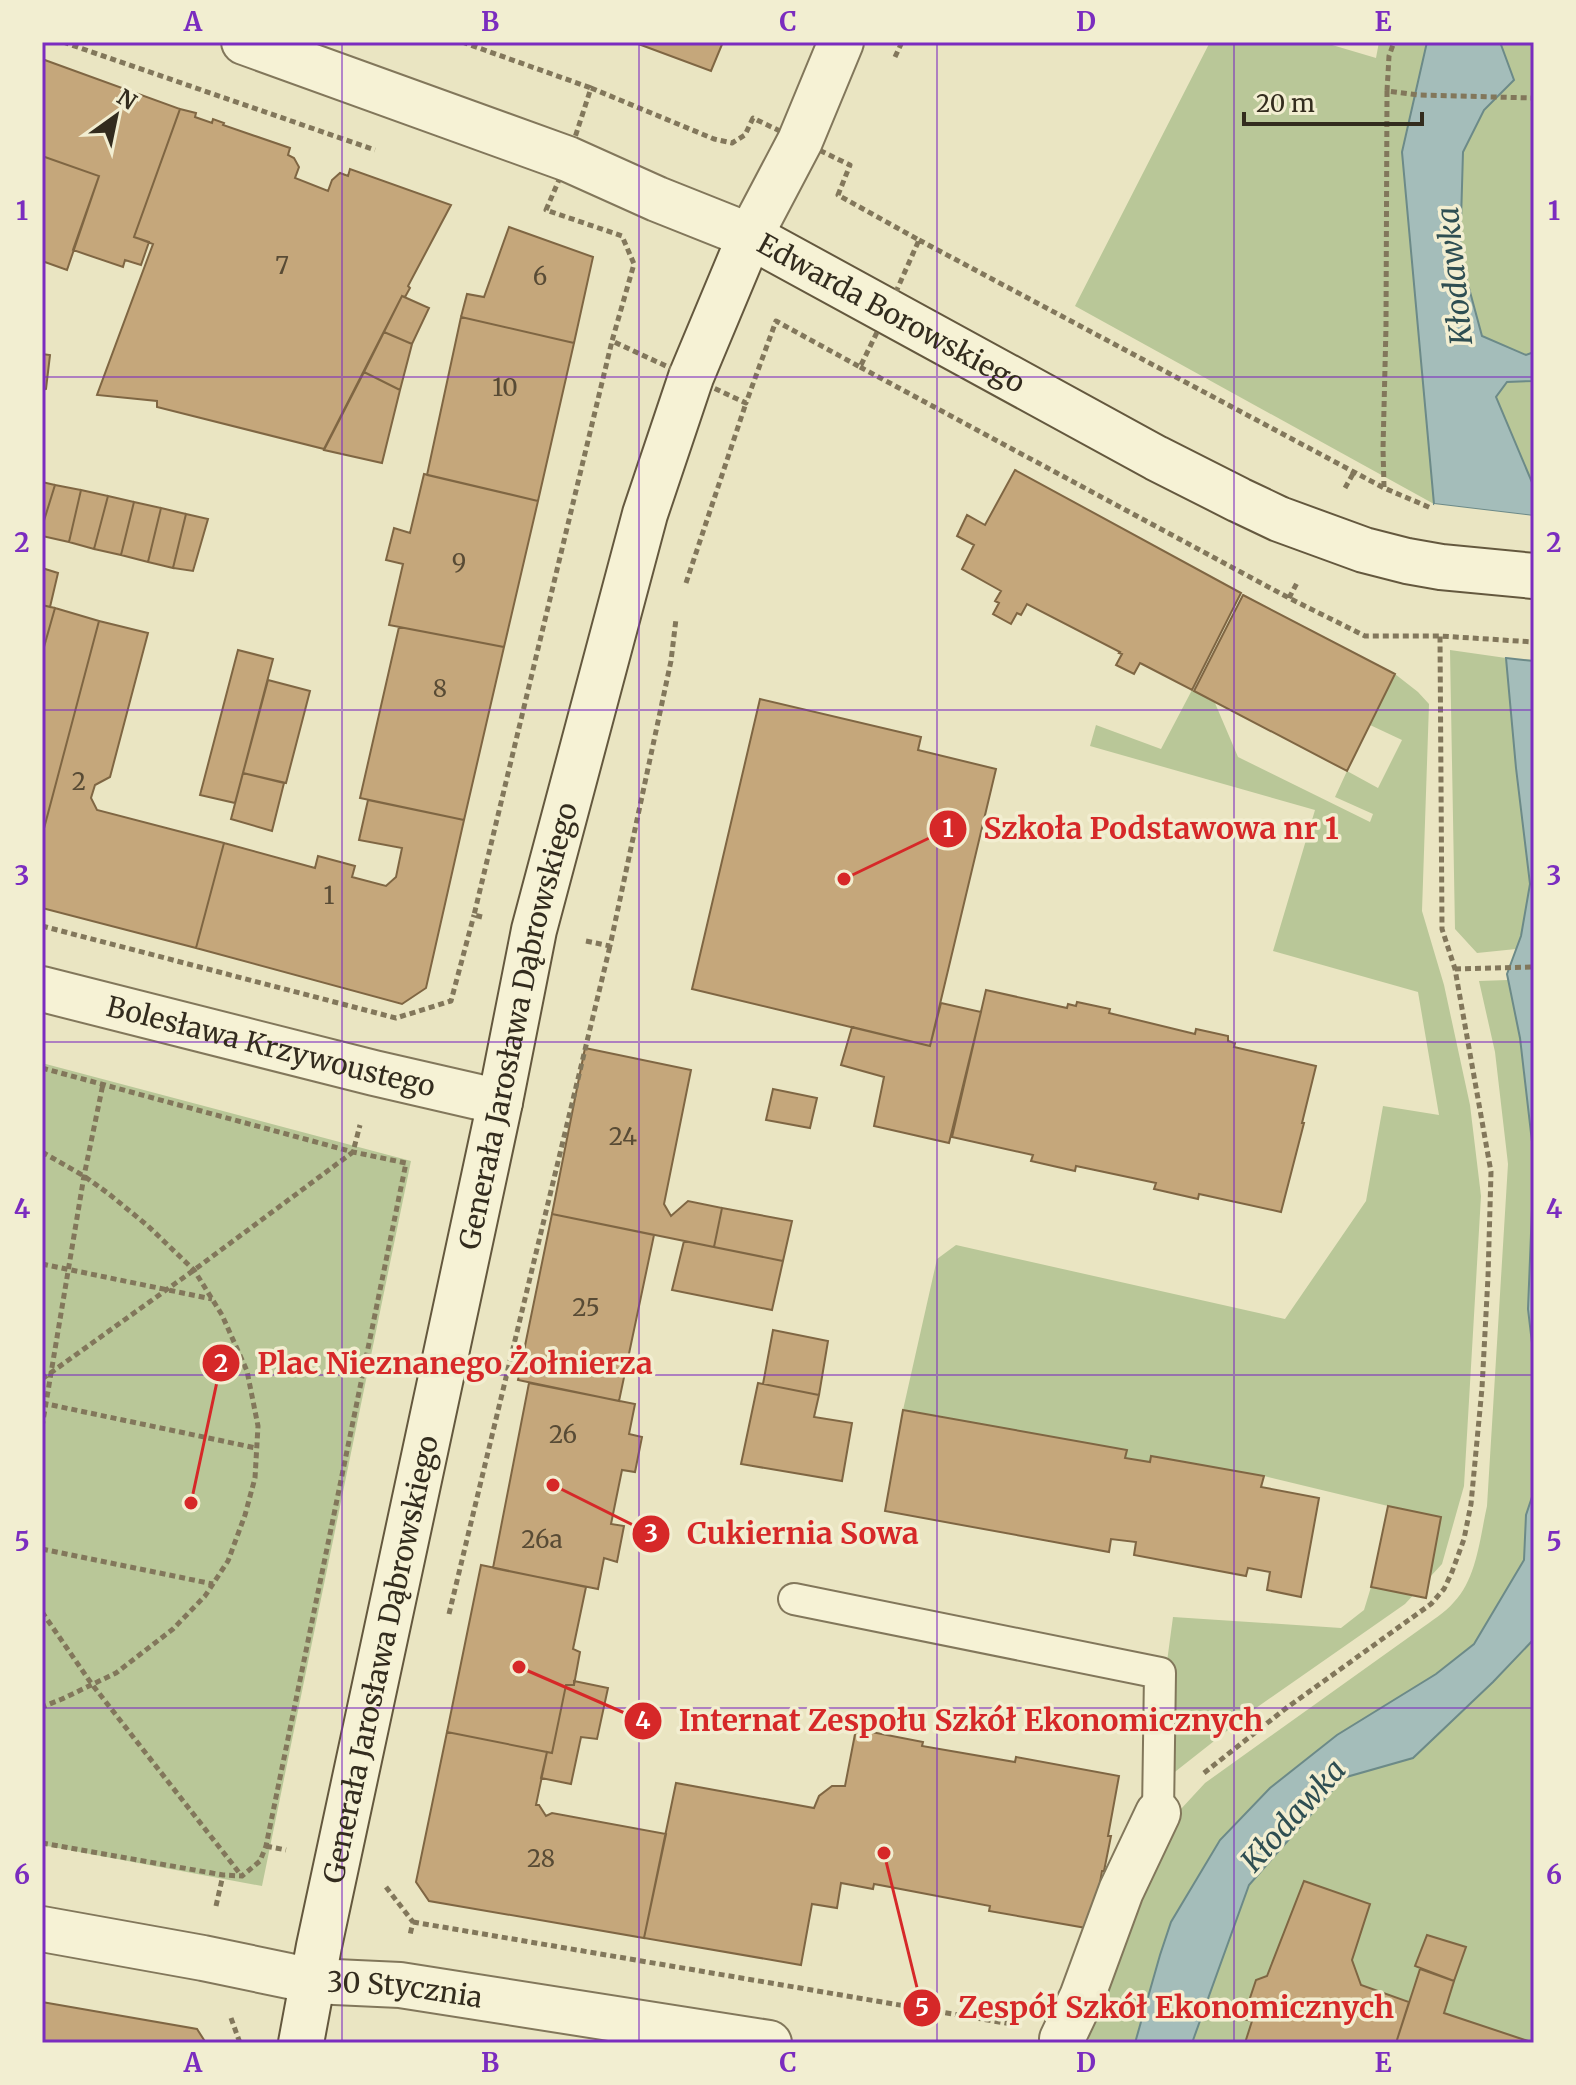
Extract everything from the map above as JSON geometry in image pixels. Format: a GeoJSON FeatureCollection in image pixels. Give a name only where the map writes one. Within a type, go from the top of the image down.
{"type":"FeatureCollection","features":[{"type":"Feature","properties":{"kind":"main road","name":"Edwarda Borowskiego"},"geometry":{"type":"LineString","coordinates":[[244,42],[568,159],[750,236],[914,327],[1279,519],[1364,550],[1441,567],[1534,576]]}},
{"type":"Feature","properties":{"kind":"main road","name":"Generała Jarosława Dąbrowskiego"},"geometry":{"type":"LineString","coordinates":[[301,2043],[534,930],[645,514],[691,377],[750,236],[800,141],[841,42]]}},
{"type":"Feature","properties":{"kind":"main road","name":"Bolesława Krzywoustego"},"geometry":{"type":"LineString","coordinates":[[42,989],[500,1102]]}},
{"type":"Feature","properties":{"kind":"main road"},"geometry":{"type":"LineString","coordinates":[[1061,2040],[1082,1997],[1121,1891],[1158,1813]]}},
{"type":"Feature","properties":{"kind":"main road","name":"30 Stycznia"},"geometry":{"type":"LineString","coordinates":[[42,1929],[313,1981],[400,1985],[769,2043]]}},
{"type":"Feature","properties":{"kind":"lane"},"geometry":{"type":"LineString","coordinates":[[794,1599],[1160,1673],[1158,1813]]}},
{"type":"Feature","properties":{"kind":"path"},"geometry":{"type":"LineString","coordinates":[[63,42],[385,154]]}},
{"type":"Feature","properties":{"kind":"path"},"geometry":{"type":"LineString","coordinates":[[462,42],[591,88]]}},
{"type":"Feature","properties":{"kind":"path"},"geometry":{"type":"LineString","coordinates":[[919,240],[1384,488],[1387,91],[1389,56],[1394,42]]}},
{"type":"Feature","properties":{"kind":"path"},"geometry":{"type":"LineString","coordinates":[[1387,91],[1534,98]]}},
{"type":"Feature","properties":{"kind":"path"},"geometry":{"type":"LineString","coordinates":[[532,205],[546,210]]}},
{"type":"Feature","properties":{"kind":"path"},"geometry":{"type":"LineString","coordinates":[[860,367],[1275,591],[1365,636],[1440,636],[1534,642]]}},
{"type":"Feature","properties":{"kind":"path"},"geometry":{"type":"LineString","coordinates":[[1158,1813],[1285,1709],[1431,1604],[1444,1589],[1464,1539],[1471,1504],[1482,1388],[1491,1172],[1455,969],[1442,929],[1440,636]]}},
{"type":"Feature","properties":{"kind":"path"},"geometry":{"type":"LineString","coordinates":[[42,926],[396,1018],[451,1001],[474,915]]}},
{"type":"Feature","properties":{"kind":"path"},"geometry":{"type":"LineString","coordinates":[[446,1624],[610,946]]}},
{"type":"Feature","properties":{"kind":"path"},"geometry":{"type":"LineString","coordinates":[[1455,969],[1534,967]]}},
{"type":"Feature","properties":{"kind":"path"},"geometry":{"type":"LineString","coordinates":[[42,1068],[353,1152],[406,1163],[266,1846],[260,1861],[242,1876],[223,1875],[42,1843]]}},
{"type":"Feature","properties":{"kind":"path"},"geometry":{"type":"LineString","coordinates":[[42,1379],[353,1152],[374,1073]]}},
{"type":"Feature","properties":{"kind":"path"},"geometry":{"type":"LineString","coordinates":[[42,1427],[84,1176],[103,1084]]}},
{"type":"Feature","properties":{"kind":"path"},"geometry":{"type":"LineString","coordinates":[[42,1152],[84,1176],[148,1226],[194,1270],[222,1315],[247,1371],[258,1426],[255,1478],[245,1515],[228,1561],[205,1596],[173,1629],[116,1673],[42,1707]]}},
{"type":"Feature","properties":{"kind":"path"},"geometry":{"type":"LineString","coordinates":[[42,1264],[212,1299]]}},
{"type":"Feature","properties":{"kind":"path"},"geometry":{"type":"LineString","coordinates":[[44,1404],[257,1448]]}},
{"type":"Feature","properties":{"kind":"path"},"geometry":{"type":"LineString","coordinates":[[42,1549],[213,1584]]}},
{"type":"Feature","properties":{"kind":"path"},"geometry":{"type":"LineString","coordinates":[[42,1612],[93,1685],[242,1876]]}},
{"type":"Feature","properties":{"kind":"path"},"geometry":{"type":"LineString","coordinates":[[413,1922],[1033,2027],[1061,2040]]}},
{"type":"Feature","properties":{"kind":"green space"},"geometry":{"type":"Polygon","coordinates":[[[1210,42],[1322,42],[1376,58],[1379,42],[1534,42],[1534,516],[1434,504],[1075,306],[1210,42]]]}},
{"type":"Feature","properties":{"kind":"green space"},"geometry":{"type":"Polygon","coordinates":[[[1450,650],[1506,658],[1530,884],[1516,949],[1477,953],[1455,929],[1450,650]]]}},
{"type":"Feature","properties":{"kind":"green space"},"geometry":{"type":"Polygon","coordinates":[[[1395,674],[1429,704],[1422,911],[1444,985],[1470,1105],[1481,1196],[1464,1486],[1442,1564],[1405,1604],[1256,1708],[1171,1775],[1152,1773],[1173,1617],[1341,1628],[1364,1610],[1388,1506],[1264,1476],[1152,1456],[1150,1462],[1125,1458],[1127,1451],[903,1410],[937,1259],[956,1245],[1285,1319],[1366,1201],[1383,1106],[1439,1115],[1418,992],[1273,951],[1315,810],[1090,746],[1096,725],[1161,749],[1192,690],[1215,703],[1238,757],[1370,822],[1373,814],[1335,797],[1347,771],[1378,788],[1402,740],[1370,725],[1395,674]]]}},
{"type":"Feature","properties":{"kind":"green space"},"geometry":{"type":"Polygon","coordinates":[[[1508,980],[1520,1038],[1534,1159],[1528,1309],[1534,1360],[1534,1491],[1526,1515],[1524,1560],[1474,1644],[1436,1674],[1337,1735],[1270,1788],[1220,1840],[1160,1955],[1135,2043],[1090,2043],[1084,2023],[1168,1823],[1205,1783],[1442,1613],[1462,1592],[1473,1569],[1487,1506],[1508,1164],[1495,1052],[1479,981],[1508,980]]]}},
{"type":"Feature","properties":{"kind":"green space"},"geometry":{"type":"Polygon","coordinates":[[[42,1063],[411,1161],[262,1886],[42,1845],[42,1063]]]}},
{"type":"Feature","properties":{"kind":"green space"},"geometry":{"type":"Polygon","coordinates":[[[1534,1639],[1534,2043],[1444,2013],[1465,1947],[1427,1935],[1415,1965],[1420,1969],[1409,2002],[1361,1985],[1352,1960],[1370,1904],[1304,1881],[1267,1976],[1258,1981],[1243,2019],[1252,2021],[1245,2043],[1192,2043],[1249,1885],[1343,1778],[1413,1758],[1534,1639]]]}},
{"type":"Feature","properties":{"kind":"water","name":"Kłodawka"},"geometry":{"type":"Polygon","coordinates":[[[1427,42],[1500,42],[1514,80],[1484,110],[1463,152],[1460,255],[1482,336],[1526,355],[1534,352],[1534,381],[1507,382],[1496,397],[1534,487],[1534,516],[1434,504],[1402,152],[1427,42]]]}},
{"type":"Feature","properties":{"kind":"water"},"geometry":{"type":"Polygon","coordinates":[[[1506,658],[1534,661],[1534,1159],[1520,1038],[1507,974],[1521,936],[1530,884],[1506,658]]]}},
{"type":"Feature","properties":{"kind":"water"},"geometry":{"type":"Polygon","coordinates":[[[1534,1159],[1534,1360],[1528,1309],[1534,1159]]]}},
{"type":"Feature","properties":{"kind":"water","name":"Kłodawka"},"geometry":{"type":"Polygon","coordinates":[[[1534,1491],[1534,1639],[1413,1758],[1343,1778],[1249,1885],[1192,2043],[1135,2043],[1171,1922],[1220,1840],[1270,1788],[1337,1735],[1436,1674],[1474,1644],[1524,1560],[1526,1515],[1534,1491]]]}},
{"type":"Feature","properties":{"kind":"pier"},"geometry":{"type":"Polygon","coordinates":[[[1434,504],[1534,516],[1534,520],[1435,508],[1434,504]]]}},
{"type":"Feature","properties":{"kind":"building"},"geometry":{"type":"Polygon","coordinates":[[[633,42],[723,42],[711,71],[633,42]]]}},
{"type":"Feature","properties":{"kind":"building"},"geometry":{"type":"Polygon","coordinates":[[[42,59],[180,109],[134,237],[149,242],[141,265],[125,260],[123,267],[73,250],[99,176],[42,156],[42,59]]]}},
{"type":"Feature","properties":{"kind":"building"},"geometry":{"type":"Polygon","coordinates":[[[180,109],[196,113],[195,117],[212,123],[213,119],[290,148],[288,155],[299,167],[295,178],[328,191],[332,180],[340,173],[348,176],[350,169],[451,205],[324,449],[157,407],[157,401],[97,395],[153,244],[134,237],[180,109]]]}},
{"type":"Feature","properties":{"kind":"building"},"geometry":{"type":"Polygon","coordinates":[[[42,156],[99,176],[67,270],[42,261],[42,156]]]}},
{"type":"Feature","properties":{"kind":"building"},"geometry":{"type":"Polygon","coordinates":[[[509,227],[593,257],[574,343],[461,317],[467,294],[484,297],[509,227]]]}},
{"type":"Feature","properties":{"kind":"building"},"geometry":{"type":"Polygon","coordinates":[[[402,296],[429,308],[412,344],[384,332],[402,296]]]}},
{"type":"Feature","properties":{"kind":"building"},"geometry":{"type":"Polygon","coordinates":[[[461,317],[574,343],[538,501],[427,475],[461,317]]]}},
{"type":"Feature","properties":{"kind":"building"},"geometry":{"type":"Polygon","coordinates":[[[384,332],[412,344],[400,390],[364,372],[384,332]]]}},
{"type":"Feature","properties":{"kind":"building"},"geometry":{"type":"Polygon","coordinates":[[[42,354],[50,355],[46,389],[42,390],[42,354]]]}},
{"type":"Feature","properties":{"kind":"building"},"geometry":{"type":"Polygon","coordinates":[[[364,372],[400,390],[382,463],[324,450],[364,372]]]}},
{"type":"Feature","properties":{"kind":"building"},"geometry":{"type":"Polygon","coordinates":[[[1015,470],[1241,593],[1192,690],[1140,663],[1134,674],[1116,665],[1122,654],[1120,652],[1027,604],[1011,624],[993,614],[1001,591],[962,569],[974,545],[957,536],[967,515],[985,525],[1015,470]]]}},
{"type":"Feature","properties":{"kind":"building"},"geometry":{"type":"Polygon","coordinates":[[[424,474],[538,501],[504,647],[389,625],[403,564],[386,560],[394,528],[410,533],[424,474]]]}},
{"type":"Feature","properties":{"kind":"building"},"geometry":{"type":"Polygon","coordinates":[[[42,482],[55,485],[42,527],[42,482]]]}},
{"type":"Feature","properties":{"kind":"building"},"geometry":{"type":"Polygon","coordinates":[[[55,485],[81,490],[69,542],[42,536],[55,485]]]}},
{"type":"Feature","properties":{"kind":"building"},"geometry":{"type":"Polygon","coordinates":[[[81,490],[108,496],[94,549],[69,542],[81,490]]]}},
{"type":"Feature","properties":{"kind":"building"},"geometry":{"type":"Polygon","coordinates":[[[108,496],[134,502],[121,555],[94,549],[108,496]]]}},
{"type":"Feature","properties":{"kind":"building"},"geometry":{"type":"Polygon","coordinates":[[[134,502],[161,508],[148,562],[121,555],[134,502]]]}},
{"type":"Feature","properties":{"kind":"building"},"geometry":{"type":"Polygon","coordinates":[[[161,508],[186,514],[173,568],[148,562],[161,508]]]}},
{"type":"Feature","properties":{"kind":"building"},"geometry":{"type":"Polygon","coordinates":[[[186,514],[208,519],[193,571],[173,568],[186,514]]]}},
{"type":"Feature","properties":{"kind":"building"},"geometry":{"type":"Polygon","coordinates":[[[42,568],[58,573],[50,607],[42,605],[42,568]]]}},
{"type":"Feature","properties":{"kind":"building"},"geometry":{"type":"Polygon","coordinates":[[[1243,595],[1395,674],[1347,771],[1194,691],[1243,595]]]}},
{"type":"Feature","properties":{"kind":"building"},"geometry":{"type":"Polygon","coordinates":[[[42,605],[55,608],[46,640],[42,641],[42,605]]]}},
{"type":"Feature","properties":{"kind":"building"},"geometry":{"type":"Polygon","coordinates":[[[55,608],[99,621],[42,836],[42,654],[55,608]]]}},
{"type":"Feature","properties":{"kind":"building"},"geometry":{"type":"Polygon","coordinates":[[[99,621],[148,633],[110,777],[95,785],[91,798],[97,810],[224,843],[196,948],[42,908],[42,836],[99,621]]]}},
{"type":"Feature","properties":{"kind":"building"},"geometry":{"type":"Polygon","coordinates":[[[399,627],[504,647],[464,820],[360,798],[399,627]]]}},
{"type":"Feature","properties":{"kind":"building"},"geometry":{"type":"Polygon","coordinates":[[[238,650],[273,659],[235,803],[200,795],[238,650]]]}},
{"type":"Feature","properties":{"kind":"building"},"geometry":{"type":"Polygon","coordinates":[[[268,680],[310,691],[286,783],[243,773],[268,680]]]}},
{"type":"Feature","properties":{"kind":"building"},"geometry":{"type":"Polygon","coordinates":[[[760,699],[921,737],[918,750],[996,769],[930,1046],[692,989],[760,699]]]}},
{"type":"Feature","properties":{"kind":"building"},"geometry":{"type":"Polygon","coordinates":[[[243,773],[284,783],[272,831],[231,819],[243,773]]]}},
{"type":"Feature","properties":{"kind":"building"},"geometry":{"type":"Polygon","coordinates":[[[368,800],[464,820],[426,988],[402,1004],[196,948],[224,843],[315,868],[318,856],[355,866],[352,877],[386,886],[396,877],[402,848],[359,840],[368,800]]]}},
{"type":"Feature","properties":{"kind":"building"},"geometry":{"type":"Polygon","coordinates":[[[986,990],[1067,1008],[1068,1004],[1076,1006],[1077,1002],[1195,1034],[1196,1029],[1228,1036],[1228,1041],[1235,1043],[1234,1047],[1316,1066],[1281,1212],[1199,1194],[1198,1199],[1154,1189],[1156,1183],[1076,1166],[1075,1171],[1031,1161],[1033,1155],[952,1137],[986,990]]]}},
{"type":"Feature","properties":{"kind":"building"},"geometry":{"type":"Polygon","coordinates":[[[941,1003],[981,1012],[949,1143],[874,1126],[884,1077],[841,1065],[852,1027],[930,1046],[941,1003]]]}},
{"type":"Feature","properties":{"kind":"building"},"geometry":{"type":"Polygon","coordinates":[[[585,1048],[691,1070],[664,1204],[671,1216],[688,1201],[722,1208],[714,1247],[552,1214],[585,1048]]]}},
{"type":"Feature","properties":{"kind":"building"},"geometry":{"type":"Polygon","coordinates":[[[773,1089],[817,1098],[810,1128],[766,1120],[773,1089]]]}},
{"type":"Feature","properties":{"kind":"building"},"geometry":{"type":"Polygon","coordinates":[[[722,1208],[792,1221],[783,1261],[714,1247],[722,1208]]]}},
{"type":"Feature","properties":{"kind":"building"},"geometry":{"type":"Polygon","coordinates":[[[552,1214],[654,1235],[619,1401],[518,1380],[552,1214]]]}},
{"type":"Feature","properties":{"kind":"building"},"geometry":{"type":"Polygon","coordinates":[[[684,1241],[783,1261],[772,1310],[672,1290],[684,1241]]]}},
{"type":"Feature","properties":{"kind":"building"},"geometry":{"type":"Polygon","coordinates":[[[773,1330],[828,1341],[819,1395],[763,1384],[773,1330]]]}},
{"type":"Feature","properties":{"kind":"building"},"geometry":{"type":"Polygon","coordinates":[[[529,1383],[635,1404],[629,1434],[642,1437],[635,1472],[622,1470],[611,1524],[624,1526],[617,1562],[604,1558],[598,1589],[493,1568],[529,1383]]]}},
{"type":"Feature","properties":{"kind":"building"},"geometry":{"type":"Polygon","coordinates":[[[758,1383],[819,1395],[814,1417],[852,1423],[842,1481],[741,1464],[758,1383]]]}},
{"type":"Feature","properties":{"kind":"building"},"geometry":{"type":"Polygon","coordinates":[[[903,1410],[1127,1450],[1125,1458],[1150,1462],[1151,1456],[1264,1476],[1261,1487],[1319,1498],[1301,1597],[1267,1590],[1270,1572],[1248,1568],[1246,1576],[1134,1555],[1136,1542],[1111,1539],[1109,1552],[885,1511],[903,1410]]]}},
{"type":"Feature","properties":{"kind":"building"},"geometry":{"type":"Polygon","coordinates":[[[1388,1506],[1441,1517],[1426,1598],[1371,1587],[1388,1506]]]}},
{"type":"Feature","properties":{"kind":"building"},"geometry":{"type":"Polygon","coordinates":[[[481,1565],[586,1587],[573,1649],[580,1652],[574,1685],[566,1685],[552,1753],[447,1732],[481,1565]]]}},
{"type":"Feature","properties":{"kind":"building"},"geometry":{"type":"Polygon","coordinates":[[[574,1681],[608,1688],[597,1739],[581,1737],[571,1784],[541,1778],[547,1752],[552,1753],[566,1685],[574,1685],[574,1681]]]}},
{"type":"Feature","properties":{"kind":"building"},"geometry":{"type":"Polygon","coordinates":[[[856,1729],[923,1742],[922,1746],[1015,1762],[1016,1757],[1119,1776],[1108,1836],[1111,1836],[1092,1929],[989,1911],[990,1906],[874,1884],[873,1889],[841,1883],[837,1908],[812,1904],[801,1965],[644,1938],[676,1783],[814,1808],[819,1796],[832,1786],[845,1786],[856,1729]]]}},
{"type":"Feature","properties":{"kind":"building"},"geometry":{"type":"Polygon","coordinates":[[[447,1732],[547,1752],[536,1805],[546,1816],[552,1813],[666,1834],[644,1938],[429,1901],[416,1882],[447,1732]]]}},
{"type":"Feature","properties":{"kind":"building"},"geometry":{"type":"Polygon","coordinates":[[[1304,1881],[1370,1904],[1352,1960],[1361,1985],[1409,2002],[1396,2043],[1245,2043],[1252,2021],[1243,2019],[1256,1980],[1267,1976],[1304,1881]]]}},
{"type":"Feature","properties":{"kind":"building"},"geometry":{"type":"Polygon","coordinates":[[[1427,1935],[1466,1947],[1454,1981],[1415,1966],[1427,1935]]]}},
{"type":"Feature","properties":{"kind":"building"},"geometry":{"type":"Polygon","coordinates":[[[1420,1969],[1454,1981],[1444,2013],[1534,2043],[1396,2043],[1420,1969]]]}},
{"type":"Feature","properties":{"kind":"building"},"geometry":{"type":"Polygon","coordinates":[[[42,2002],[197,2029],[206,2043],[42,2043],[42,2002]]]}},
{"type":"Feature","properties":{"kind":"place","name":"Szkoła Podstawowa nr 1"},"geometry":{"type":"Point","coordinates":[844,879]}},
{"type":"Feature","properties":{"kind":"place","name":"Cukiernia Sowa"},"geometry":{"type":"Point","coordinates":[553,1485]}},
{"type":"Feature","properties":{"kind":"place","name":"Plac Nieznanego Żołnierza"},"geometry":{"type":"Point","coordinates":[191,1503]}},
{"type":"Feature","properties":{"kind":"place","name":"Internat Zespołu Szkół Ekonomicznych"},"geometry":{"type":"Point","coordinates":[519,1667]}},
{"type":"Feature","properties":{"kind":"place","name":"Zespół Szkół Ekonomicznych"},"geometry":{"type":"Point","coordinates":[884,1853]}}]}
